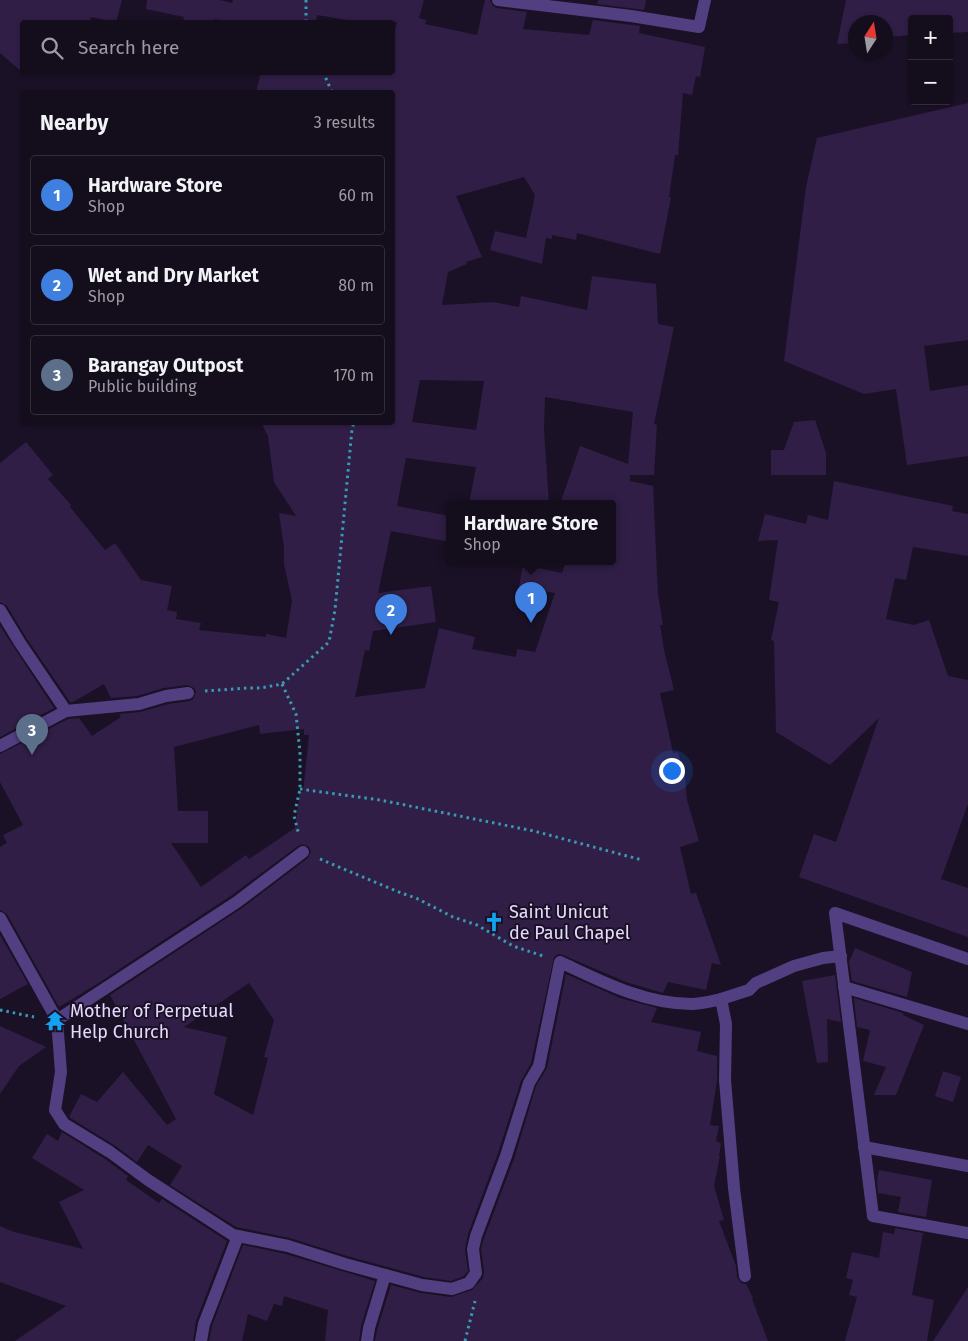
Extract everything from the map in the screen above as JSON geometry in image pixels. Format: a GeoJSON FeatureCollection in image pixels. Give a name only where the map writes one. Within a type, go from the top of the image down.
{"type":"FeatureCollection","features":[{"type":"Feature","properties":{"kind":"street"},"geometry":{"type":"LineString","coordinates":[[498,0],[583,6],[699,27],[705,0]]}},
{"type":"Feature","properties":{"kind":"street"},"geometry":{"type":"LineString","coordinates":[[0,610],[66,711]]}},
{"type":"Feature","properties":{"kind":"street"},"geometry":{"type":"LineString","coordinates":[[0,746],[66,711],[139,704],[166,696],[188,693]]}},
{"type":"Feature","properties":{"kind":"street"},"geometry":{"type":"LineString","coordinates":[[57,1020],[229,907],[302,852]]}},
{"type":"Feature","properties":{"kind":"street"},"geometry":{"type":"LineString","coordinates":[[968,959],[835,913],[873,1216],[968,1233]]}},
{"type":"Feature","properties":{"kind":"street"},"geometry":{"type":"LineString","coordinates":[[0,918],[57,1020],[61,1072],[55,1110],[64,1124],[110,1152],[148,1180],[233,1235],[288,1246],[422,1285],[452,1289],[469,1283],[476,1273],[473,1249],[476,1236],[506,1156],[529,1083],[538,1066],[560,962],[602,982],[631,993],[666,1002],[693,1004],[722,999],[749,990],[756,983],[794,966],[823,958],[840,956]]}},
{"type":"Feature","properties":{"kind":"street"},"geometry":{"type":"LineString","coordinates":[[844,987],[968,1024]]}},
{"type":"Feature","properties":{"kind":"street"},"geometry":{"type":"LineString","coordinates":[[722,999],[726,1024],[725,1080],[734,1188],[745,1276]]}},
{"type":"Feature","properties":{"kind":"street"},"geometry":{"type":"LineString","coordinates":[[864,1147],[968,1166]]}},
{"type":"Feature","properties":{"kind":"street"},"geometry":{"type":"LineString","coordinates":[[201,1341],[204,1324],[238,1236]]}},
{"type":"Feature","properties":{"kind":"street"},"geometry":{"type":"LineString","coordinates":[[367,1341],[385,1275]]}},
{"type":"Feature","properties":{"kind":"path"},"geometry":{"type":"LineString","coordinates":[[306,0],[306,20]]}},
{"type":"Feature","properties":{"kind":"path"},"geometry":{"type":"LineString","coordinates":[[324,75],[331,90]]}},
{"type":"Feature","properties":{"kind":"path"},"geometry":{"type":"LineString","coordinates":[[188,693],[261,688],[282,684],[329,642],[335,610],[353,425]]}},
{"type":"Feature","properties":{"kind":"path"},"geometry":{"type":"LineString","coordinates":[[282,684],[296,714],[300,753],[300,789],[294,816],[302,852],[477,925],[513,946],[560,962]]}},
{"type":"Feature","properties":{"kind":"path"},"geometry":{"type":"LineString","coordinates":[[300,789],[380,800],[534,831],[642,860]]}},
{"type":"Feature","properties":{"kind":"path"},"geometry":{"type":"LineString","coordinates":[[0,1010],[19,1015],[57,1020]]}},
{"type":"Feature","properties":{"kind":"path"},"geometry":{"type":"LineString","coordinates":[[465,1341],[475,1302],[469,1283]]}},
{"type":"Feature","properties":{"kind":"building"},"geometry":{"type":"Polygon","coordinates":[[[0,0],[122,0],[117,20],[91,17],[90,20],[20,20],[20,70],[0,53],[0,0]]]}},
{"type":"Feature","properties":{"kind":"building"},"geometry":{"type":"Polygon","coordinates":[[[147,0],[220,0],[232,3],[233,0],[424,0],[419,18],[426,20],[425,24],[477,35],[485,0],[490,0],[493,6],[497,8],[527,12],[523,29],[589,35],[593,20],[640,26],[639,33],[705,47],[700,77],[696,76],[692,95],[683,93],[678,155],[675,155],[669,197],[671,197],[660,254],[577,233],[576,240],[552,235],[552,239],[546,238],[542,264],[490,250],[495,231],[526,238],[535,195],[524,177],[456,196],[482,257],[466,262],[467,264],[448,272],[442,305],[493,302],[519,307],[521,296],[587,310],[592,276],[656,284],[658,324],[674,327],[654,424],[657,425],[654,475],[630,475],[630,481],[653,486],[658,595],[663,625],[660,625],[674,690],[660,693],[673,753],[678,752],[685,776],[687,800],[699,841],[680,847],[691,894],[696,893],[721,965],[712,963],[706,990],[668,982],[663,993],[626,982],[563,955],[558,954],[554,957],[531,1063],[521,1081],[498,1153],[468,1234],[465,1250],[468,1271],[464,1276],[451,1281],[424,1277],[290,1238],[236,1227],[170,1185],[182,1166],[148,1145],[137,1162],[69,1117],[81,1094],[97,1102],[123,1072],[167,1125],[176,1119],[110,995],[242,908],[308,858],[311,851],[309,847],[302,844],[298,846],[232,895],[59,1007],[7,914],[0,910],[0,847],[7,843],[3,835],[23,825],[0,782],[0,754],[68,719],[79,718],[92,736],[121,717],[119,714],[140,712],[168,704],[190,701],[196,692],[194,688],[187,685],[164,688],[137,696],[111,698],[104,684],[70,702],[7,606],[0,602],[0,463],[26,442],[53,475],[48,479],[71,505],[70,507],[105,550],[115,543],[141,580],[172,586],[167,610],[177,612],[176,619],[201,623],[199,630],[266,637],[266,634],[286,638],[292,601],[284,564],[284,548],[279,513],[296,516],[274,482],[268,436],[262,425],[395,425],[395,90],[256,90],[260,75],[395,75],[395,30],[397,22],[395,20],[347,20],[317,15],[316,20],[183,20],[184,17],[146,9],[147,0]],[[420,380],[412,422],[476,430],[484,381],[420,380]],[[259,725],[174,747],[178,811],[208,811],[208,843],[171,843],[201,887],[246,855],[249,859],[295,828],[300,792],[303,792],[309,735],[304,735],[304,729],[260,734],[259,725]],[[249,983],[184,1027],[227,1037],[214,1094],[253,1115],[268,1058],[264,1057],[274,1020],[249,983]]]}},
{"type":"Feature","properties":{"kind":"building"},"geometry":{"type":"Polygon","coordinates":[[[598,0],[646,0],[644,10],[597,4],[598,0]]]}},
{"type":"Feature","properties":{"kind":"building"},"geometry":{"type":"Polygon","coordinates":[[[846,0],[968,0],[968,32],[953,33],[953,15],[908,15],[908,35],[893,36],[893,15],[848,15],[848,43],[837,44],[846,0]]]}},
{"type":"Feature","properties":{"kind":"building"},"geometry":{"type":"Polygon","coordinates":[[[968,103],[968,340],[924,346],[930,391],[968,385],[968,456],[907,465],[896,389],[864,394],[784,361],[806,187],[817,138],[968,103]]]}},
{"type":"Feature","properties":{"kind":"building"},"geometry":{"type":"Polygon","coordinates":[[[815,420],[826,453],[826,475],[771,475],[771,450],[784,450],[794,422],[815,420]]]}},
{"type":"Feature","properties":{"kind":"building"},"geometry":{"type":"Polygon","coordinates":[[[834,481],[953,506],[952,511],[968,514],[968,556],[913,547],[906,580],[895,578],[886,619],[914,625],[929,620],[948,676],[968,680],[968,804],[941,879],[968,888],[968,937],[799,877],[814,834],[836,842],[879,718],[830,765],[776,732],[774,641],[771,640],[779,602],[769,600],[778,540],[758,541],[765,514],[806,524],[808,515],[828,520],[834,481]]]}},
{"type":"Feature","properties":{"kind":"building"},"geometry":{"type":"Polygon","coordinates":[[[0,626],[54,708],[0,737],[0,626]]]}},
{"type":"Feature","properties":{"kind":"building"},"geometry":{"type":"Polygon","coordinates":[[[0,935],[28,984],[0,999],[0,935]]]}},
{"type":"Feature","properties":{"kind":"building"},"geometry":{"type":"Polygon","coordinates":[[[855,948],[912,972],[907,997],[852,981],[849,962],[855,948]]]}},
{"type":"Feature","properties":{"kind":"building"},"geometry":{"type":"Polygon","coordinates":[[[566,974],[620,998],[657,1008],[651,1022],[701,1032],[697,1051],[717,1056],[717,1080],[710,1125],[719,1126],[716,1141],[721,1143],[714,1186],[724,1220],[719,1221],[736,1266],[737,1277],[741,1283],[746,1284],[753,1298],[768,1341],[375,1341],[391,1285],[421,1293],[451,1297],[472,1290],[483,1278],[481,1249],[484,1238],[514,1159],[536,1086],[547,1068],[566,974]]]}},
{"type":"Feature","properties":{"kind":"building"},"geometry":{"type":"Polygon","coordinates":[[[835,975],[841,1022],[827,1019],[828,1062],[817,1063],[802,981],[835,975]]]}},
{"type":"Feature","properties":{"kind":"building"},"geometry":{"type":"Polygon","coordinates":[[[854,998],[903,1013],[903,1015],[924,1025],[896,1095],[874,1095],[886,1067],[863,1061],[870,1030],[857,1027],[854,998]]]}},
{"type":"Feature","properties":{"kind":"building"},"geometry":{"type":"Polygon","coordinates":[[[0,1026],[46,1047],[19,1066],[0,1094],[0,1026]]]}},
{"type":"Feature","properties":{"kind":"building"},"geometry":{"type":"Polygon","coordinates":[[[943,1071],[961,1077],[953,1102],[935,1096],[943,1071]]]}},
{"type":"Feature","properties":{"kind":"building"},"geometry":{"type":"Polygon","coordinates":[[[62,1132],[105,1159],[128,1176],[126,1180],[159,1203],[162,1199],[227,1241],[196,1321],[193,1341],[15,1341],[66,1306],[0,1282],[0,1226],[14,1232],[83,1249],[59,1202],[84,1190],[32,1158],[47,1134],[58,1141],[62,1132]]]}},
{"type":"Feature","properties":{"kind":"building"},"geometry":{"type":"Polygon","coordinates":[[[879,1170],[932,1180],[926,1217],[898,1212],[901,1197],[878,1193],[877,1181],[879,1170]]]}},
{"type":"Feature","properties":{"kind":"building"},"geometry":{"type":"Polygon","coordinates":[[[895,1228],[923,1233],[912,1295],[934,1300],[927,1341],[845,1341],[857,1297],[849,1295],[853,1280],[846,1278],[852,1252],[879,1258],[883,1232],[894,1234],[895,1228]]]}},
{"type":"Feature","properties":{"kind":"building"},"geometry":{"type":"Polygon","coordinates":[[[243,1245],[286,1254],[375,1281],[361,1326],[359,1341],[325,1341],[328,1310],[284,1296],[282,1306],[274,1304],[267,1321],[248,1314],[242,1341],[209,1341],[212,1326],[243,1245]]]}},
{"type":"Feature","properties":{"kind":"building"},"geometry":{"type":"Polygon","coordinates":[[[968,1287],[968,1341],[933,1341],[968,1287]]]}},
{"type":"Feature","properties":{"kind":"place","name":"Hardware Store"},"geometry":{"type":"Point","coordinates":[531,623]}},
{"type":"Feature","properties":{"kind":"place","name":"Wet and Dry Market"},"geometry":{"type":"Point","coordinates":[391,635]}},
{"type":"Feature","properties":{"kind":"place","name":"Barangay Outpost"},"geometry":{"type":"Point","coordinates":[32,755]}},
{"type":"Feature","properties":{"kind":"place","name":"Saint Unicut de Paul Chapel"},"geometry":{"type":"Point","coordinates":[494,922]}},
{"type":"Feature","properties":{"kind":"place","name":"Mother of Perpetual Help Church"},"geometry":{"type":"Point","coordinates":[55,1021]}}]}
